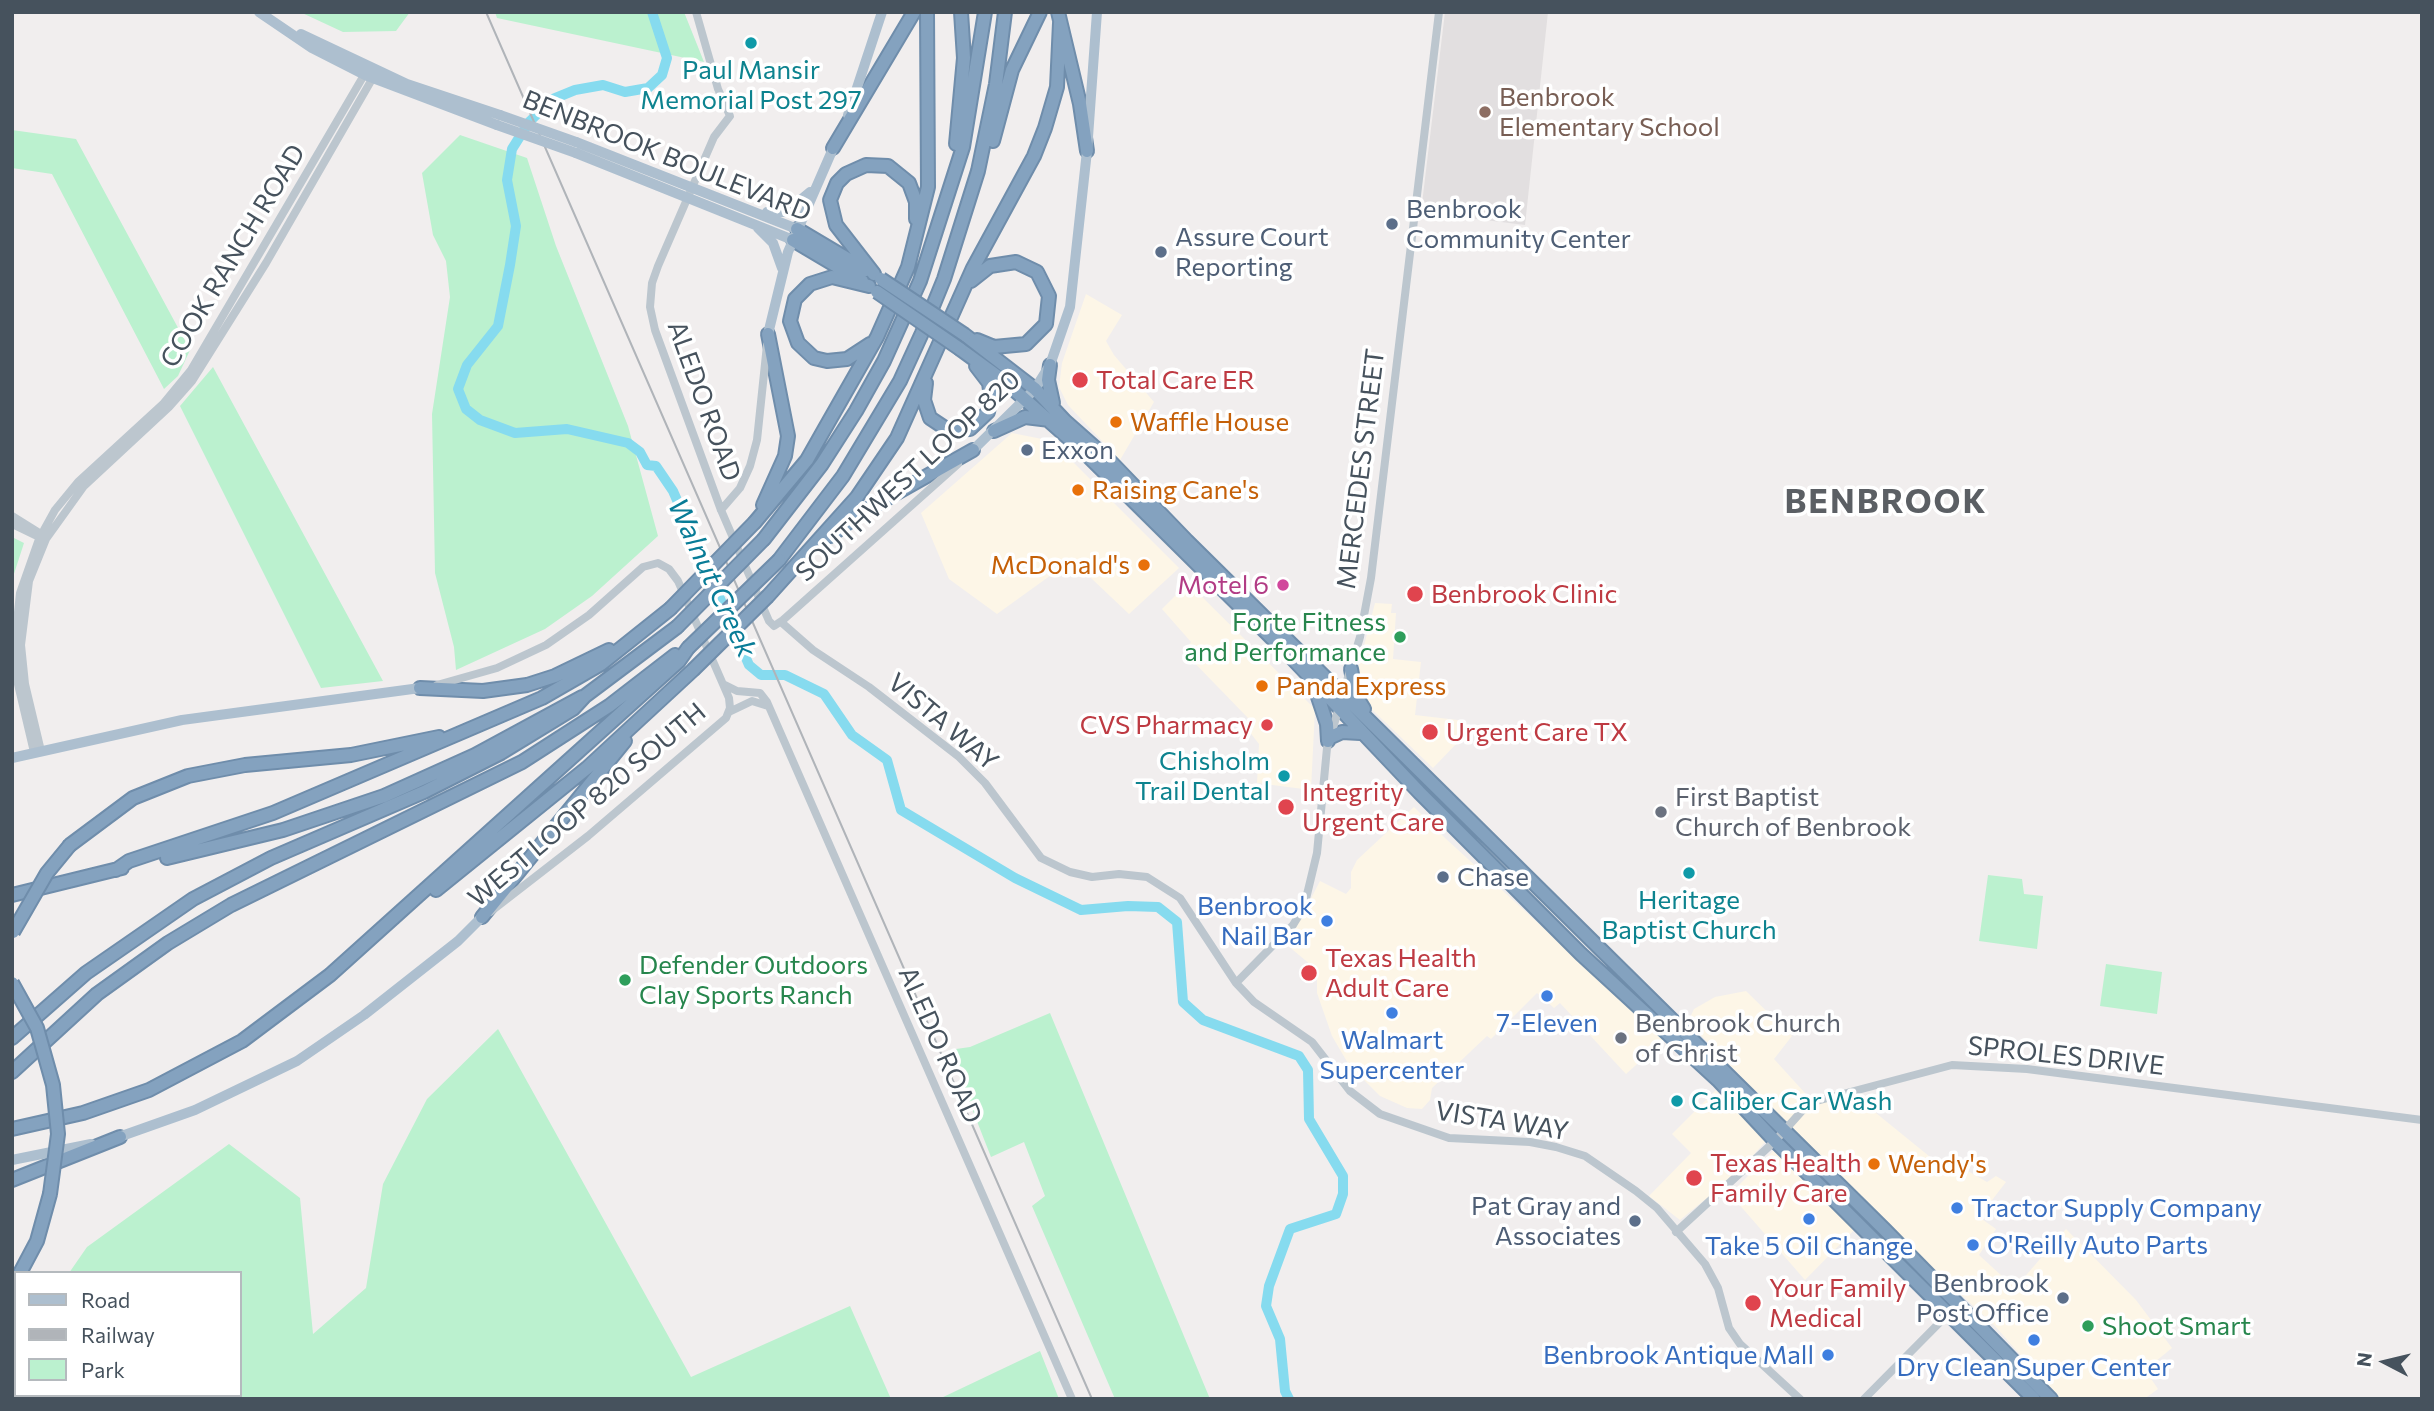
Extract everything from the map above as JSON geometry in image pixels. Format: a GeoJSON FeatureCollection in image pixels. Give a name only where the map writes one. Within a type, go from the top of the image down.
{"type":"FeatureCollection","features":[{"type":"Feature","properties":{"kind":"highway"},"geometry":{"type":"LineString","coordinates":[[833,148],[914,12]]}},
{"type":"Feature","properties":{"kind":"highway"},"geometry":{"type":"LineString","coordinates":[[116,870],[129,861],[207,837],[283,809],[560,689],[601,664],[670,608],[755,522],[807,460],[877,337],[911,257],[928,187],[927,12]]}},
{"type":"Feature","properties":{"kind":"highway"},"geometry":{"type":"LineString","coordinates":[[936,239],[935,223],[951,170],[960,118],[964,58],[961,12]]}},
{"type":"Feature","properties":{"kind":"highway"},"geometry":{"type":"LineString","coordinates":[[12,1038],[86,973],[193,899],[271,858],[468,771],[552,723],[677,627],[764,539],[822,464],[873,382],[907,311],[936,239],[963,147],[985,12]]}},
{"type":"Feature","properties":{"kind":"highway"},"geometry":{"type":"LineString","coordinates":[[12,1129],[108,1106],[184,1073],[242,1041],[330,975],[679,661],[688,648],[779,560],[838,484],[881,415],[922,333],[944,279],[985,144],[1005,12]]}},
{"type":"Feature","properties":{"kind":"highway"},"geometry":{"type":"LineString","coordinates":[[944,279],[952,272],[979,192],[1012,70],[1040,12]]}},
{"type":"Feature","properties":{"kind":"highway"},"geometry":{"type":"LineString","coordinates":[[1059,17],[1080,104],[1087,151]]}},
{"type":"Feature","properties":{"kind":"highway"},"geometry":{"type":"LineString","coordinates":[[330,975],[343,969],[587,768],[650,711],[768,596],[857,497],[889,453],[964,289],[1045,128],[1057,87],[1059,17]]}},
{"type":"Feature","properties":{"kind":"highway"},"geometry":{"type":"LineString","coordinates":[[875,283],[831,214],[832,192],[855,169],[877,163],[888,166],[909,183],[916,202],[911,257]]}},
{"type":"Feature","properties":{"kind":"highway","name":"BENBROOK BOULEVARD"},"geometry":{"type":"LineString","coordinates":[[795,234],[966,336],[1035,389],[1065,421],[1108,459],[1360,733],[1581,954],[1779,1136]]}},
{"type":"Feature","properties":{"kind":"highway"},"geometry":{"type":"LineString","coordinates":[[964,289],[979,272],[990,266],[1016,262],[1037,272],[1045,283],[1050,309],[1046,324],[1026,344],[993,347],[966,336]]}},
{"type":"Feature","properties":{"kind":"highway"},"geometry":{"type":"LineString","coordinates":[[875,283],[832,277],[810,284],[795,299],[790,321],[792,332],[805,352],[827,361],[855,356],[877,337]]}},
{"type":"Feature","properties":{"kind":"highway","name":"BENBROOK BOULEVARD"},"geometry":{"type":"LineString","coordinates":[[875,283],[1026,399],[1324,674],[1779,1136],[1954,1309],[2051,1399]]}},
{"type":"Feature","properties":{"kind":"highway"},"geometry":{"type":"LineString","coordinates":[[755,522],[780,469],[788,436],[768,334]]}},
{"type":"Feature","properties":{"kind":"highway"},"geometry":{"type":"LineString","coordinates":[[927,371],[924,400],[930,418],[948,430],[971,429],[988,412],[991,397],[989,383],[962,351]]}},
{"type":"Feature","properties":{"kind":"highway"},"geometry":{"type":"LineString","coordinates":[[1049,365],[1048,380],[1052,401],[1065,421]]}},
{"type":"Feature","properties":{"kind":"highway"},"geometry":{"type":"LineString","coordinates":[[994,431],[1025,417],[1051,421]]}},
{"type":"Feature","properties":{"kind":"highway"},"geometry":{"type":"LineString","coordinates":[[800,561],[851,520],[973,450]]}},
{"type":"Feature","properties":{"kind":"highway"},"geometry":{"type":"LineString","coordinates":[[420,688],[483,691],[527,685],[555,676],[632,639]]}},
{"type":"Feature","properties":{"kind":"highway"},"geometry":{"type":"LineString","coordinates":[[12,1072],[97,994],[168,943],[231,905],[522,762],[593,717],[677,653],[688,648]]}},
{"type":"Feature","properties":{"kind":"highway"},"geometry":{"type":"LineString","coordinates":[[1324,674],[1352,667],[1356,696],[1371,722]]}},
{"type":"Feature","properties":{"kind":"highway"},"geometry":{"type":"LineString","coordinates":[[1314,684],[1327,724],[1329,740]]}},
{"type":"Feature","properties":{"kind":"highway"},"geometry":{"type":"LineString","coordinates":[[12,895],[284,830],[384,796],[482,751],[567,703],[585,696]]}},
{"type":"Feature","properties":{"kind":"highway"},"geometry":{"type":"LineString","coordinates":[[482,918],[650,711]]}},
{"type":"Feature","properties":{"kind":"highway"},"geometry":{"type":"LineString","coordinates":[[13,933],[47,873],[70,845],[133,798],[188,776],[227,767],[369,752],[463,731]]}},
{"type":"Feature","properties":{"kind":"highway"},"geometry":{"type":"LineString","coordinates":[[1329,740],[1339,732],[1360,733]]}},
{"type":"Feature","properties":{"kind":"highway"},"geometry":{"type":"LineString","coordinates":[[12,983],[37,1027],[53,1085],[58,1134],[50,1194],[37,1241],[21,1271]]}},
{"type":"Feature","properties":{"kind":"highway"},"geometry":{"type":"LineString","coordinates":[[12,1181],[120,1137]]}},
{"type":"Feature","properties":{"kind":"highway","name":"BENBROOK BOULEVARD"},"geometry":{"type":"LineString","coordinates":[[1954,1309],[2034,1399]]}},
{"type":"Feature","properties":{"kind":"main road","name":"BENBROOK BOULEVARD"},"geometry":{"type":"LineString","coordinates":[[259,12],[312,48],[371,73],[498,120],[749,221],[795,234]]}},
{"type":"Feature","properties":{"kind":"main road"},"geometry":{"type":"LineString","coordinates":[[768,334],[795,234],[864,75],[882,12]]}},
{"type":"Feature","properties":{"kind":"main road","name":"SOUTHWEST LOOP 820"},"geometry":{"type":"LineString","coordinates":[[973,450],[1035,389],[1049,365],[1070,307],[1087,151],[1097,12]]}},
{"type":"Feature","properties":{"kind":"main road","name":"BENBROOK BOULEVARD"},"geometry":{"type":"LineString","coordinates":[[498,120],[576,142],[694,187],[746,207],[795,234]]}},
{"type":"Feature","properties":{"kind":"main road"},"geometry":{"type":"LineString","coordinates":[[746,207],[782,214],[795,207],[816,187]]}},
{"type":"Feature","properties":{"kind":"main road"},"geometry":{"type":"LineString","coordinates":[[749,221],[773,243],[783,271]]}},
{"type":"Feature","properties":{"kind":"main road","name":"WEST LOOP 820 SOUTH"},"geometry":{"type":"LineString","coordinates":[[12,758],[182,720],[420,688]]}},
{"type":"Feature","properties":{"kind":"main road","name":"WEST LOOP 820 SOUTH"},"geometry":{"type":"LineString","coordinates":[[12,1160],[120,1137],[245,1089],[297,1061],[364,1016],[458,941],[482,918]]}},
{"type":"Feature","properties":{"kind":"street","name":"ALEDO ROAD"},"geometry":{"type":"LineString","coordinates":[[696,12],[730,117],[714,137],[654,277],[650,307],[655,330],[721,510],[777,624]]}},
{"type":"Feature","properties":{"kind":"street","name":"MERCEDES STREET"},"geometry":{"type":"LineString","coordinates":[[1236,984],[1293,925],[1304,907],[1317,853],[1329,740],[1352,667],[1371,578],[1439,12]]}},
{"type":"Feature","properties":{"kind":"street","name":"COOK RANCH ROAD"},"geometry":{"type":"LineString","coordinates":[[38,752],[25,684],[21,645],[29,582],[42,537],[78,482],[163,404],[187,376],[371,73]]}},
{"type":"Feature","properties":{"kind":"street"},"geometry":{"type":"LineString","coordinates":[[721,510],[740,488],[757,440],[768,334]]}},
{"type":"Feature","properties":{"kind":"street","name":"SOUTHWEST LOOP 820"},"geometry":{"type":"LineString","coordinates":[[777,624],[973,450]]}},
{"type":"Feature","properties":{"kind":"street"},"geometry":{"type":"LineString","coordinates":[[12,516],[42,537]]}},
{"type":"Feature","properties":{"kind":"street"},"geometry":{"type":"LineString","coordinates":[[12,524],[42,537]]}},
{"type":"Feature","properties":{"kind":"street","name":"WEST LOOP 820 SOUTH"},"geometry":{"type":"LineString","coordinates":[[420,688],[467,678],[530,653],[581,621],[643,567],[658,563],[669,569],[678,581],[730,703],[729,712],[595,830],[482,918]]}},
{"type":"Feature","properties":{"kind":"street","name":"VISTA WAY"},"geometry":{"type":"LineString","coordinates":[[777,624],[869,687],[958,756],[985,783],[1041,858],[1070,872],[1092,877],[1119,874],[1147,877],[1180,898],[1236,984],[1254,1002],[1311,1042],[1350,1091],[1380,1114],[1449,1138],[1530,1142],[1585,1156],[1651,1203],[1713,1276],[1733,1334],[1750,1355],[1800,1399]]}},
{"type":"Feature","properties":{"kind":"street"},"geometry":{"type":"LineString","coordinates":[[724,685],[737,691],[760,693],[770,708]]}},
{"type":"Feature","properties":{"kind":"street"},"geometry":{"type":"LineString","coordinates":[[729,712],[752,701],[770,708]]}},
{"type":"Feature","properties":{"kind":"street","name":"ALEDO ROAD"},"geometry":{"type":"LineString","coordinates":[[770,708],[1072,1399]]}},
{"type":"Feature","properties":{"kind":"street","name":"SPROLES DRIVE"},"geometry":{"type":"LineString","coordinates":[[1676,1231],[1779,1136],[1813,1100],[1943,1067],[1974,1064],[2422,1120]]}},
{"type":"Feature","properties":{"kind":"street"},"geometry":{"type":"LineString","coordinates":[[1864,1399],[1954,1309]]}},
{"type":"Feature","properties":{"kind":"shaded area","name":"Benbrook Elementary School"},"geometry":{"type":"Polygon","coordinates":[[[1445,12],[1548,12],[1525,225],[1421,212],[1445,12]]]}},
{"type":"Feature","properties":{"kind":"shaded area"},"geometry":{"type":"Polygon","coordinates":[[[1086,294],[1122,315],[1106,341],[1114,355],[1154,402],[1120,460],[1068,405],[1059,387],[1062,363],[1086,294]]]}},
{"type":"Feature","properties":{"kind":"shaded area"},"geometry":{"type":"Polygon","coordinates":[[[1012,433],[1052,441],[1179,568],[1129,614],[1072,560],[997,614],[949,579],[921,513],[1012,433]]]}},
{"type":"Feature","properties":{"kind":"shaded area"},"geometry":{"type":"Polygon","coordinates":[[[1188,583],[1315,709],[1311,790],[1257,783],[1259,744],[1245,726],[1248,718],[1184,652],[1191,642],[1162,609],[1188,583]]]}},
{"type":"Feature","properties":{"kind":"shaded area"},"geometry":{"type":"Polygon","coordinates":[[[1375,603],[1392,604],[1391,613],[1396,613],[1393,659],[1421,662],[1415,715],[1466,721],[1460,740],[1433,768],[1359,697],[1357,673],[1375,603]]]}},
{"type":"Feature","properties":{"kind":"shaded area"},"geometry":{"type":"Polygon","coordinates":[[[1414,807],[1665,1039],[1626,1074],[1560,1003],[1554,1008],[1537,993],[1491,1039],[1487,1036],[1432,1088],[1430,1100],[1422,1109],[1407,1108],[1380,1096],[1349,1065],[1332,1036],[1317,993],[1317,970],[1287,945],[1320,881],[1346,894],[1351,888],[1351,872],[1357,860],[1414,807]]]}},
{"type":"Feature","properties":{"kind":"shaded area"},"geometry":{"type":"Polygon","coordinates":[[[1746,991],[1792,1036],[1774,1059],[1815,1104],[1855,1096],[1940,1165],[1947,1159],[1987,1182],[1996,1176],[2006,1182],[1979,1217],[1996,1229],[1979,1255],[2015,1288],[2066,1229],[2136,1300],[2172,1348],[2145,1370],[2158,1389],[2144,1399],[2059,1399],[1995,1326],[1872,1212],[1688,1022],[1694,1009],[1715,997],[1746,991]]]}},
{"type":"Feature","properties":{"kind":"shaded area"},"geometry":{"type":"Polygon","coordinates":[[[1716,1090],[1766,1141],[1736,1174],[1680,1220],[1649,1196],[1691,1153],[1672,1134],[1716,1090]]]}},
{"type":"Feature","properties":{"kind":"shaded area"},"geometry":{"type":"Polygon","coordinates":[[[1775,1149],[1856,1228],[1805,1280],[1730,1194],[1775,1149]]]}},
{"type":"Feature","properties":{"kind":"green space"},"geometry":{"type":"Polygon","coordinates":[[[300,12],[410,12],[396,31],[343,32],[300,12]]]}},
{"type":"Feature","properties":{"kind":"green space"},"geometry":{"type":"Polygon","coordinates":[[[495,12],[684,12],[704,62],[497,18],[495,12]]]}},
{"type":"Feature","properties":{"kind":"green space"},"geometry":{"type":"Polygon","coordinates":[[[12,130],[76,139],[190,350],[178,376],[164,389],[52,174],[12,168],[12,130]]]}},
{"type":"Feature","properties":{"kind":"green space"},"geometry":{"type":"Polygon","coordinates":[[[460,135],[527,158],[556,246],[628,426],[658,536],[592,596],[545,629],[456,670],[454,647],[435,573],[432,414],[450,297],[446,261],[433,235],[422,173],[460,135]]]}},
{"type":"Feature","properties":{"kind":"green space"},"geometry":{"type":"Polygon","coordinates":[[[213,367],[383,681],[321,688],[180,406],[213,367]]]}},
{"type":"Feature","properties":{"kind":"green space"},"geometry":{"type":"Polygon","coordinates":[[[12,537],[24,543],[12,580],[12,537]]]}},
{"type":"Feature","properties":{"kind":"green space"},"geometry":{"type":"Polygon","coordinates":[[[1988,875],[2022,879],[2024,894],[2043,896],[2037,949],[1979,941],[1988,875]]]}},
{"type":"Feature","properties":{"kind":"green space"},"geometry":{"type":"Polygon","coordinates":[[[2106,964],[2162,972],[2157,1014],[2100,1006],[2106,964]]]}},
{"type":"Feature","properties":{"kind":"green space"},"geometry":{"type":"Polygon","coordinates":[[[1050,1013],[1210,1399],[1115,1399],[1032,1206],[1045,1196],[1024,1142],[991,1157],[949,1050],[970,1047],[1050,1013]]]}},
{"type":"Feature","properties":{"kind":"green space"},"geometry":{"type":"Polygon","coordinates":[[[498,1029],[691,1377],[850,1306],[891,1399],[12,1399],[14,1350],[14,1397],[242,1397],[242,1271],[70,1271],[87,1247],[229,1144],[300,1198],[313,1334],[366,1288],[383,1184],[427,1099],[498,1029]]]}},
{"type":"Feature","properties":{"kind":"green space"},"geometry":{"type":"Polygon","coordinates":[[[1040,1351],[1059,1399],[939,1399],[1040,1351]]]}},
{"type":"Feature","properties":{"kind":"waterway","name":"Walnut Creek"},"geometry":{"type":"LineString","coordinates":[[652,12],[667,58],[662,75],[648,88],[625,92],[603,85],[575,90],[553,99],[529,122],[512,149],[507,180],[516,226],[510,265],[498,326],[467,365],[458,389],[466,409],[480,420],[515,433],[567,429],[628,443],[640,452],[647,465],[656,466],[673,491],[749,665],[761,675],[785,675],[824,694],[852,735],[887,760],[901,810],[1015,878],[1081,910],[1128,906],[1158,907],[1177,922],[1183,1002],[1203,1020],[1299,1056],[1308,1070],[1309,1119],[1343,1176],[1343,1194],[1336,1214],[1290,1229],[1269,1286],[1266,1306],[1280,1339],[1285,1391],[1289,1399]]}},
{"type":"Feature","properties":{"kind":"railway"},"geometry":{"type":"LineString","coordinates":[[486,12],[1092,1399]]}},
{"type":"Feature","properties":{"kind":"place","name":"Paul Mansir Memorial Post 297"},"geometry":{"type":"Point","coordinates":[751,43]}},
{"type":"Feature","properties":{"kind":"place","name":"Benbrook Elementary School"},"geometry":{"type":"Point","coordinates":[1485,112]}},
{"type":"Feature","properties":{"kind":"place","name":"Benbrook Community Center"},"geometry":{"type":"Point","coordinates":[1392,224]}},
{"type":"Feature","properties":{"kind":"place","name":"Assure Court Reporting"},"geometry":{"type":"Point","coordinates":[1161,252]}},
{"type":"Feature","properties":{"kind":"place","name":"Total Care ER"},"geometry":{"type":"Point","coordinates":[1080,380]}},
{"type":"Feature","properties":{"kind":"place","name":"Waffle House"},"geometry":{"type":"Point","coordinates":[1116,422]}},
{"type":"Feature","properties":{"kind":"place","name":"Exxon"},"geometry":{"type":"Point","coordinates":[1027,450]}},
{"type":"Feature","properties":{"kind":"place","name":"Raising Cane's"},"geometry":{"type":"Point","coordinates":[1078,490]}},
{"type":"Feature","properties":{"kind":"place","name":"McDonald's"},"geometry":{"type":"Point","coordinates":[1144,565]}},
{"type":"Feature","properties":{"kind":"place","name":"Motel 6"},"geometry":{"type":"Point","coordinates":[1283,585]}},
{"type":"Feature","properties":{"kind":"place","name":"Benbrook Clinic"},"geometry":{"type":"Point","coordinates":[1415,594]}},
{"type":"Feature","properties":{"kind":"place","name":"Forte Fitness and Performance"},"geometry":{"type":"Point","coordinates":[1400,637]}},
{"type":"Feature","properties":{"kind":"place","name":"Panda Express"},"geometry":{"type":"Point","coordinates":[1262,686]}},
{"type":"Feature","properties":{"kind":"place","name":"CVS Pharmacy"},"geometry":{"type":"Point","coordinates":[1267,725]}},
{"type":"Feature","properties":{"kind":"place","name":"Urgent Care TX"},"geometry":{"type":"Point","coordinates":[1430,732]}},
{"type":"Feature","properties":{"kind":"place","name":"Chisholm Trail Dental"},"geometry":{"type":"Point","coordinates":[1284,776]}},
{"type":"Feature","properties":{"kind":"place","name":"Integrity Urgent Care"},"geometry":{"type":"Point","coordinates":[1286,807]}},
{"type":"Feature","properties":{"kind":"place","name":"First Baptist Church of Benbrook"},"geometry":{"type":"Point","coordinates":[1661,812]}},
{"type":"Feature","properties":{"kind":"place","name":"Heritage Baptist Church"},"geometry":{"type":"Point","coordinates":[1689,873]}},
{"type":"Feature","properties":{"kind":"place","name":"Chase"},"geometry":{"type":"Point","coordinates":[1443,877]}},
{"type":"Feature","properties":{"kind":"place","name":"Benbrook Nail Bar"},"geometry":{"type":"Point","coordinates":[1327,921]}},
{"type":"Feature","properties":{"kind":"place","name":"Texas Health Adult Care"},"geometry":{"type":"Point","coordinates":[1309,973]}},
{"type":"Feature","properties":{"kind":"place","name":"Defender Outdoors Clay Sports Ranch"},"geometry":{"type":"Point","coordinates":[625,980]}},
{"type":"Feature","properties":{"kind":"place","name":"7-Eleven"},"geometry":{"type":"Point","coordinates":[1547,996]}},
{"type":"Feature","properties":{"kind":"place","name":"Walmart Supercenter"},"geometry":{"type":"Point","coordinates":[1392,1013]}},
{"type":"Feature","properties":{"kind":"place","name":"Benbrook Church of Christ"},"geometry":{"type":"Point","coordinates":[1621,1038]}},
{"type":"Feature","properties":{"kind":"place","name":"Caliber Car Wash"},"geometry":{"type":"Point","coordinates":[1677,1101]}},
{"type":"Feature","properties":{"kind":"place","name":"Wendy's"},"geometry":{"type":"Point","coordinates":[1874,1164]}},
{"type":"Feature","properties":{"kind":"place","name":"Texas Health Family Care"},"geometry":{"type":"Point","coordinates":[1694,1178]}},
{"type":"Feature","properties":{"kind":"place","name":"Tractor Supply Company"},"geometry":{"type":"Point","coordinates":[1957,1208]}},
{"type":"Feature","properties":{"kind":"place","name":"Take 5 Oil Change"},"geometry":{"type":"Point","coordinates":[1809,1219]}},
{"type":"Feature","properties":{"kind":"place","name":"Pat Gray and Associates"},"geometry":{"type":"Point","coordinates":[1635,1221]}},
{"type":"Feature","properties":{"kind":"place","name":"O'Reilly Auto Parts"},"geometry":{"type":"Point","coordinates":[1973,1245]}},
{"type":"Feature","properties":{"kind":"place","name":"Benbrook Post Office"},"geometry":{"type":"Point","coordinates":[2063,1298]}},
{"type":"Feature","properties":{"kind":"place","name":"Your Family Medical"},"geometry":{"type":"Point","coordinates":[1753,1303]}},
{"type":"Feature","properties":{"kind":"place","name":"Shoot Smart"},"geometry":{"type":"Point","coordinates":[2088,1326]}},
{"type":"Feature","properties":{"kind":"place","name":"Dry Clean Super Center"},"geometry":{"type":"Point","coordinates":[2034,1340]}},
{"type":"Feature","properties":{"kind":"place","name":"Benbrook Antique Mall"},"geometry":{"type":"Point","coordinates":[1828,1355]}},
{"type":"Feature","properties":{"kind":"district","name":"BENBROOK"},"geometry":{"type":"Point","coordinates":[1886,502]}}]}
